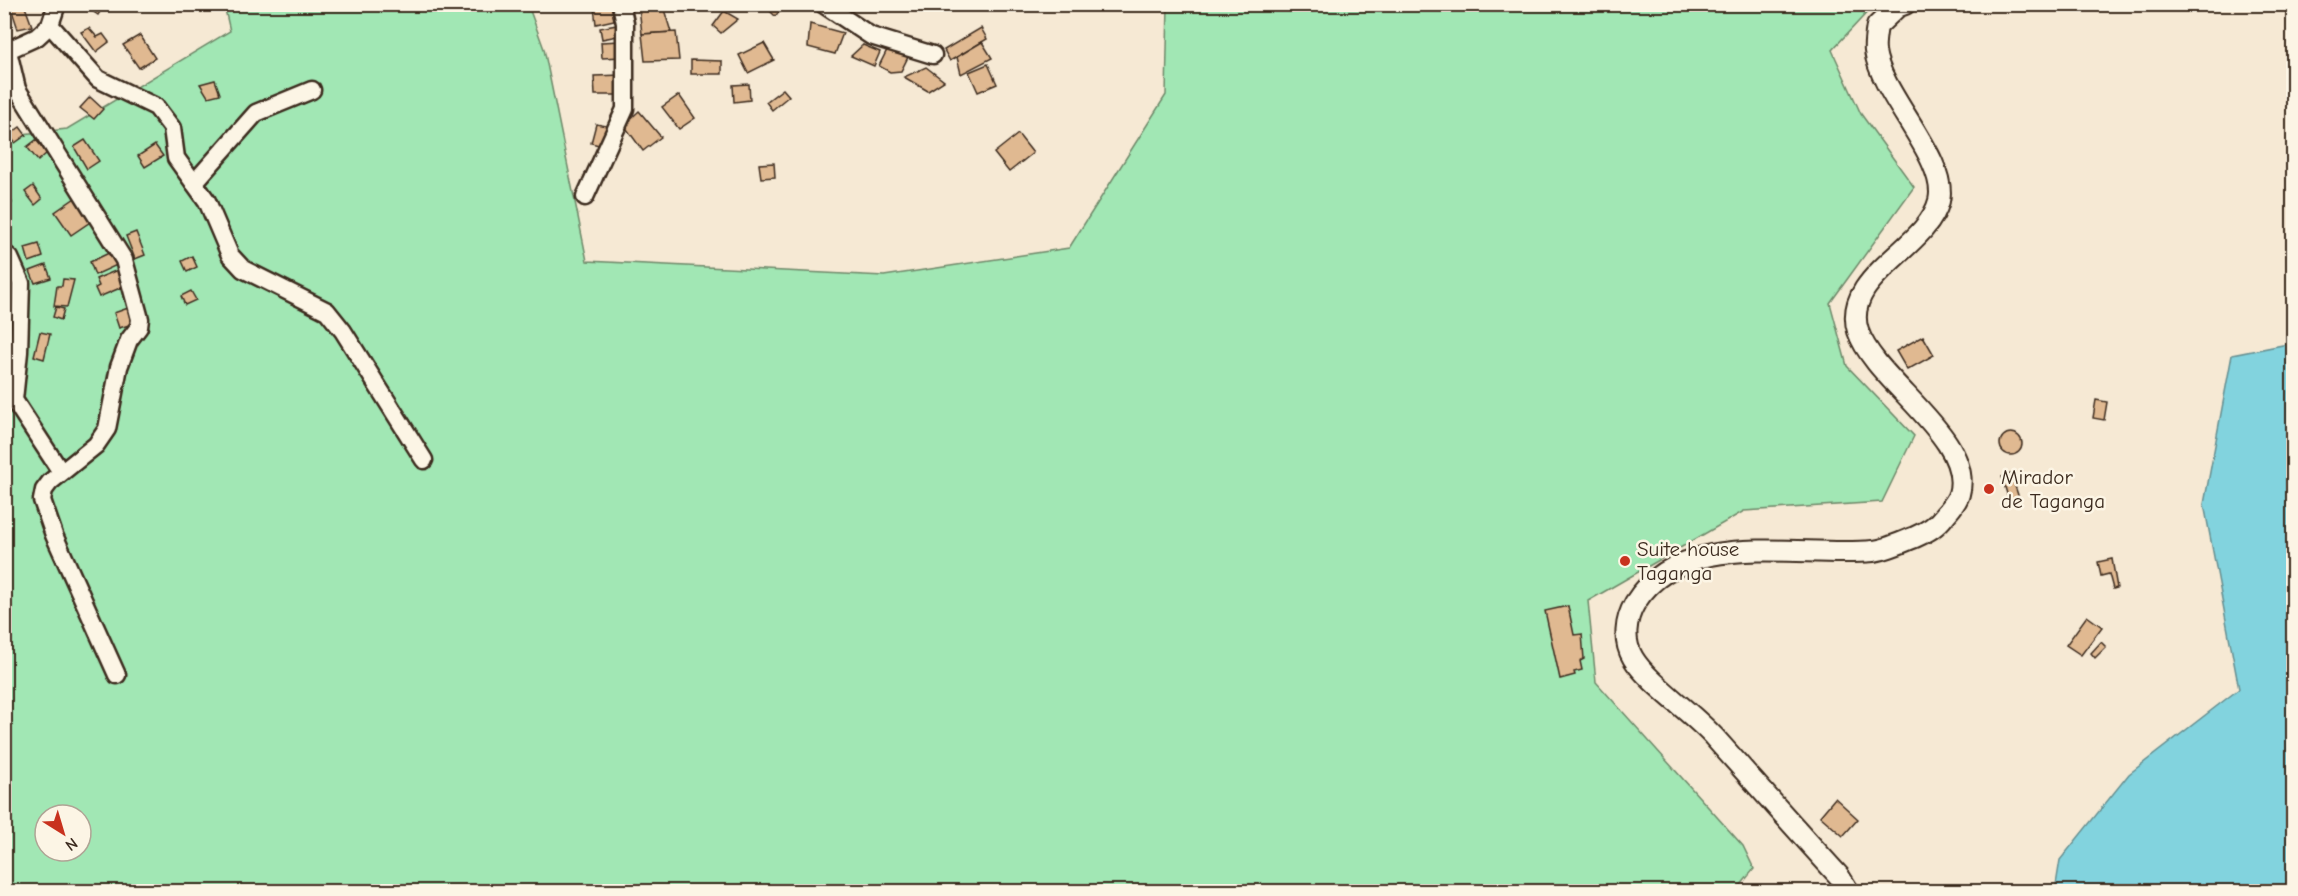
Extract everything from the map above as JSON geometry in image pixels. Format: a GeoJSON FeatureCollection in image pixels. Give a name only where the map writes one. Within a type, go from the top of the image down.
{"type":"FeatureCollection","features":[{"type":"Feature","properties":{"kind":"street"},"geometry":{"type":"LineString","coordinates":[[57,4],[50,25],[37,37],[6,51],[18,89],[124,260],[140,319],[119,367],[107,429],[96,445],[61,472],[44,490],[42,500],[54,535],[117,675]]}},
{"type":"Feature","properties":{"kind":"street"},"geometry":{"type":"LineString","coordinates":[[585,197],[625,109],[625,22],[621,4]]}},
{"type":"Feature","properties":{"kind":"street"},"geometry":{"type":"LineString","coordinates":[[823,4],[871,36],[933,55]]}},
{"type":"Feature","properties":{"kind":"street"},"geometry":{"type":"LineString","coordinates":[[1849,891],[1839,876],[1697,717],[1651,678],[1633,658],[1626,638],[1629,614],[1643,591],[1666,570],[1694,558],[1729,552],[1876,551],[1936,527],[1959,497],[1962,474],[1949,446],[1878,362],[1859,333],[1855,308],[1867,285],[1927,224],[1939,201],[1938,173],[1884,79],[1875,50],[1877,26],[1897,7],[1905,4]]}},
{"type":"Feature","properties":{"kind":"street"},"geometry":{"type":"LineString","coordinates":[[50,25],[98,79],[156,107],[172,128],[176,158],[207,201],[230,255],[243,269],[327,311],[343,331],[424,460]]}},
{"type":"Feature","properties":{"kind":"street"},"geometry":{"type":"LineString","coordinates":[[194,183],[256,113],[312,90]]}},
{"type":"Feature","properties":{"kind":"street"},"geometry":{"type":"LineString","coordinates":[[4,253],[10,258],[21,283],[19,352],[14,400],[61,472]]}},
{"type":"Feature","properties":{"kind":"green space"},"geometry":{"type":"Polygon","coordinates":[[[224,5],[528,5],[544,49],[587,261],[884,276],[1069,248],[1166,95],[1168,5],[1874,5],[1832,50],[1861,114],[1914,187],[1830,303],[1847,366],[1914,436],[1882,502],[1744,511],[1588,601],[1596,682],[1743,846],[1754,869],[1736,891],[5,891],[4,136],[67,129],[230,31],[224,5]]]}},
{"type":"Feature","properties":{"kind":"water"},"geometry":{"type":"Polygon","coordinates":[[[2293,343],[2293,891],[2055,891],[2060,860],[2129,774],[2239,689],[2204,504],[2232,355],[2293,343]]]}},
{"type":"Feature","properties":{"kind":"building"},"geometry":{"type":"Polygon","coordinates":[[[24,4],[32,26],[18,29],[10,5],[24,4]]]}},
{"type":"Feature","properties":{"kind":"building"},"geometry":{"type":"Polygon","coordinates":[[[82,4],[105,4],[98,15],[82,4]]]}},
{"type":"Feature","properties":{"kind":"building"},"geometry":{"type":"Polygon","coordinates":[[[763,4],[787,4],[775,16],[763,4]]]}},
{"type":"Feature","properties":{"kind":"building"},"geometry":{"type":"Polygon","coordinates":[[[611,5],[614,20],[596,24],[594,7],[611,5]]]}},
{"type":"Feature","properties":{"kind":"building"},"geometry":{"type":"Polygon","coordinates":[[[663,6],[671,32],[642,34],[639,7],[663,6]]]}},
{"type":"Feature","properties":{"kind":"building"},"geometry":{"type":"Polygon","coordinates":[[[724,11],[738,19],[721,33],[713,26],[724,11]]]}},
{"type":"Feature","properties":{"kind":"building"},"geometry":{"type":"Polygon","coordinates":[[[810,24],[843,33],[835,54],[808,47],[810,24]]]}},
{"type":"Feature","properties":{"kind":"building"},"geometry":{"type":"Polygon","coordinates":[[[617,25],[618,36],[602,39],[600,28],[617,25]]]}},
{"type":"Feature","properties":{"kind":"building"},"geometry":{"type":"Polygon","coordinates":[[[89,28],[97,37],[103,34],[109,42],[96,52],[81,32],[89,28]]]}},
{"type":"Feature","properties":{"kind":"building"},"geometry":{"type":"Polygon","coordinates":[[[981,28],[987,39],[950,61],[944,50],[981,28]]]}},
{"type":"Feature","properties":{"kind":"building"},"geometry":{"type":"Polygon","coordinates":[[[676,32],[679,60],[645,61],[642,34],[676,32]]]}},
{"type":"Feature","properties":{"kind":"building"},"geometry":{"type":"Polygon","coordinates":[[[140,35],[155,58],[139,68],[123,45],[140,35]]]}},
{"type":"Feature","properties":{"kind":"building"},"geometry":{"type":"Polygon","coordinates":[[[621,41],[622,57],[602,58],[601,42],[621,41]]]}},
{"type":"Feature","properties":{"kind":"building"},"geometry":{"type":"Polygon","coordinates":[[[982,42],[992,58],[961,74],[957,57],[982,42]]]}},
{"type":"Feature","properties":{"kind":"building"},"geometry":{"type":"Polygon","coordinates":[[[764,43],[774,60],[748,73],[739,55],[764,43]]]}},
{"type":"Feature","properties":{"kind":"building"},"geometry":{"type":"Polygon","coordinates":[[[863,45],[880,52],[874,66],[851,56],[863,45]]]}},
{"type":"Feature","properties":{"kind":"building"},"geometry":{"type":"Polygon","coordinates":[[[888,48],[908,57],[901,71],[890,72],[879,66],[888,48]]]}},
{"type":"Feature","properties":{"kind":"building"},"geometry":{"type":"Polygon","coordinates":[[[691,60],[722,61],[722,74],[691,74],[691,60]]]}},
{"type":"Feature","properties":{"kind":"building"},"geometry":{"type":"Polygon","coordinates":[[[988,64],[997,84],[978,92],[969,72],[988,64]]]}},
{"type":"Feature","properties":{"kind":"building"},"geometry":{"type":"Polygon","coordinates":[[[926,67],[944,81],[928,91],[904,77],[926,67]]]}},
{"type":"Feature","properties":{"kind":"building"},"geometry":{"type":"Polygon","coordinates":[[[622,75],[622,95],[595,95],[594,76],[622,75]]]}},
{"type":"Feature","properties":{"kind":"building"},"geometry":{"type":"Polygon","coordinates":[[[215,80],[220,94],[208,97],[200,84],[215,80]]]}},
{"type":"Feature","properties":{"kind":"building"},"geometry":{"type":"Polygon","coordinates":[[[749,84],[750,100],[734,102],[733,85],[749,84]]]}},
{"type":"Feature","properties":{"kind":"building"},"geometry":{"type":"Polygon","coordinates":[[[783,89],[789,96],[772,110],[766,102],[783,89]]]}},
{"type":"Feature","properties":{"kind":"building"},"geometry":{"type":"Polygon","coordinates":[[[679,95],[695,118],[679,129],[662,107],[679,95]]]}},
{"type":"Feature","properties":{"kind":"building"},"geometry":{"type":"Polygon","coordinates":[[[90,97],[103,109],[94,119],[80,108],[90,97]]]}},
{"type":"Feature","properties":{"kind":"building"},"geometry":{"type":"Polygon","coordinates":[[[639,111],[661,137],[643,151],[624,125],[639,111]]]}},
{"type":"Feature","properties":{"kind":"building"},"geometry":{"type":"Polygon","coordinates":[[[596,124],[612,127],[607,147],[591,143],[596,124]]]}},
{"type":"Feature","properties":{"kind":"building"},"geometry":{"type":"Polygon","coordinates":[[[20,127],[26,135],[15,143],[9,135],[20,127]]]}},
{"type":"Feature","properties":{"kind":"building"},"geometry":{"type":"Polygon","coordinates":[[[1018,134],[1033,153],[1009,172],[994,153],[1018,134]]]}},
{"type":"Feature","properties":{"kind":"building"},"geometry":{"type":"Polygon","coordinates":[[[36,140],[47,153],[38,161],[27,147],[36,140]]]}},
{"type":"Feature","properties":{"kind":"building"},"geometry":{"type":"Polygon","coordinates":[[[85,140],[99,161],[87,169],[74,147],[85,140]]]}},
{"type":"Feature","properties":{"kind":"building"},"geometry":{"type":"Polygon","coordinates":[[[155,145],[163,156],[145,167],[138,156],[155,145]]]}},
{"type":"Feature","properties":{"kind":"building"},"geometry":{"type":"Polygon","coordinates":[[[774,163],[775,177],[761,178],[759,164],[774,163]]]}},
{"type":"Feature","properties":{"kind":"building"},"geometry":{"type":"Polygon","coordinates":[[[6,183],[12,203],[4,205],[4,184],[6,183]]]}},
{"type":"Feature","properties":{"kind":"building"},"geometry":{"type":"Polygon","coordinates":[[[33,186],[42,199],[35,205],[25,192],[33,186]]]}},
{"type":"Feature","properties":{"kind":"building"},"geometry":{"type":"Polygon","coordinates":[[[78,196],[93,220],[71,235],[55,212],[78,196]]]}},
{"type":"Feature","properties":{"kind":"building"},"geometry":{"type":"Polygon","coordinates":[[[136,232],[145,255],[135,259],[126,236],[136,232]]]}},
{"type":"Feature","properties":{"kind":"building"},"geometry":{"type":"Polygon","coordinates":[[[39,244],[43,257],[29,262],[25,248],[39,244]]]}},
{"type":"Feature","properties":{"kind":"building"},"geometry":{"type":"Polygon","coordinates":[[[111,252],[117,265],[95,275],[90,262],[111,252]]]}},
{"type":"Feature","properties":{"kind":"building"},"geometry":{"type":"Polygon","coordinates":[[[192,256],[197,267],[187,272],[182,261],[192,256]]]}},
{"type":"Feature","properties":{"kind":"building"},"geometry":{"type":"Polygon","coordinates":[[[46,265],[51,278],[35,283],[30,271],[46,265]]]}},
{"type":"Feature","properties":{"kind":"building"},"geometry":{"type":"Polygon","coordinates":[[[120,269],[127,285],[99,297],[95,288],[99,286],[96,279],[120,269]]]}},
{"type":"Feature","properties":{"kind":"building"},"geometry":{"type":"Polygon","coordinates":[[[63,279],[74,280],[67,307],[54,306],[57,286],[62,286],[63,279]]]}},
{"type":"Feature","properties":{"kind":"building"},"geometry":{"type":"Polygon","coordinates":[[[191,291],[196,300],[185,305],[181,296],[191,291]]]}},
{"type":"Feature","properties":{"kind":"building"},"geometry":{"type":"Polygon","coordinates":[[[56,307],[64,309],[61,320],[53,317],[56,307]]]}},
{"type":"Feature","properties":{"kind":"building"},"geometry":{"type":"Polygon","coordinates":[[[131,307],[136,323],[119,328],[114,313],[131,307]]]}},
{"type":"Feature","properties":{"kind":"building"},"geometry":{"type":"Polygon","coordinates":[[[40,332],[50,334],[44,359],[34,356],[40,332]]]}},
{"type":"Feature","properties":{"kind":"building"},"geometry":{"type":"Polygon","coordinates":[[[1923,336],[1934,355],[1907,370],[1896,351],[1923,336]]]}},
{"type":"Feature","properties":{"kind":"building"},"geometry":{"type":"Polygon","coordinates":[[[2096,400],[2107,402],[2104,420],[2093,418],[2096,400]]]}},
{"type":"Feature","properties":{"kind":"building"},"geometry":{"type":"Polygon","coordinates":[[[2011,433],[2019,436],[2022,444],[2019,452],[2011,455],[2003,452],[2000,444],[2003,436],[2011,433]]]}},
{"type":"Feature","properties":{"kind":"building"},"geometry":{"type":"Polygon","coordinates":[[[2011,474],[2020,501],[2010,504],[2002,477],[2011,474]]]}},
{"type":"Feature","properties":{"kind":"building"},"geometry":{"type":"Polygon","coordinates":[[[2112,559],[2117,588],[2113,589],[2109,574],[2101,576],[2098,562],[2112,559]]]}},
{"type":"Feature","properties":{"kind":"building"},"geometry":{"type":"Polygon","coordinates":[[[1568,606],[1574,635],[1582,634],[1584,659],[1580,661],[1582,670],[1574,672],[1575,675],[1560,679],[1545,611],[1568,606]]]}},
{"type":"Feature","properties":{"kind":"building"},"geometry":{"type":"Polygon","coordinates":[[[2087,616],[2102,627],[2081,655],[2066,645],[2087,616]]]}},
{"type":"Feature","properties":{"kind":"building"},"geometry":{"type":"Polygon","coordinates":[[[2101,642],[2106,647],[2095,658],[2091,653],[2101,642]]]}},
{"type":"Feature","properties":{"kind":"building"},"geometry":{"type":"Polygon","coordinates":[[[1835,798],[1858,819],[1843,836],[1820,816],[1835,798]]]}},
{"type":"Feature","properties":{"kind":"place","name":"Mirador de Taganga"},"geometry":{"type":"Point","coordinates":[1989,489]}},
{"type":"Feature","properties":{"kind":"place","name":"Suite house Taganga"},"geometry":{"type":"Point","coordinates":[1625,561]}}]}
